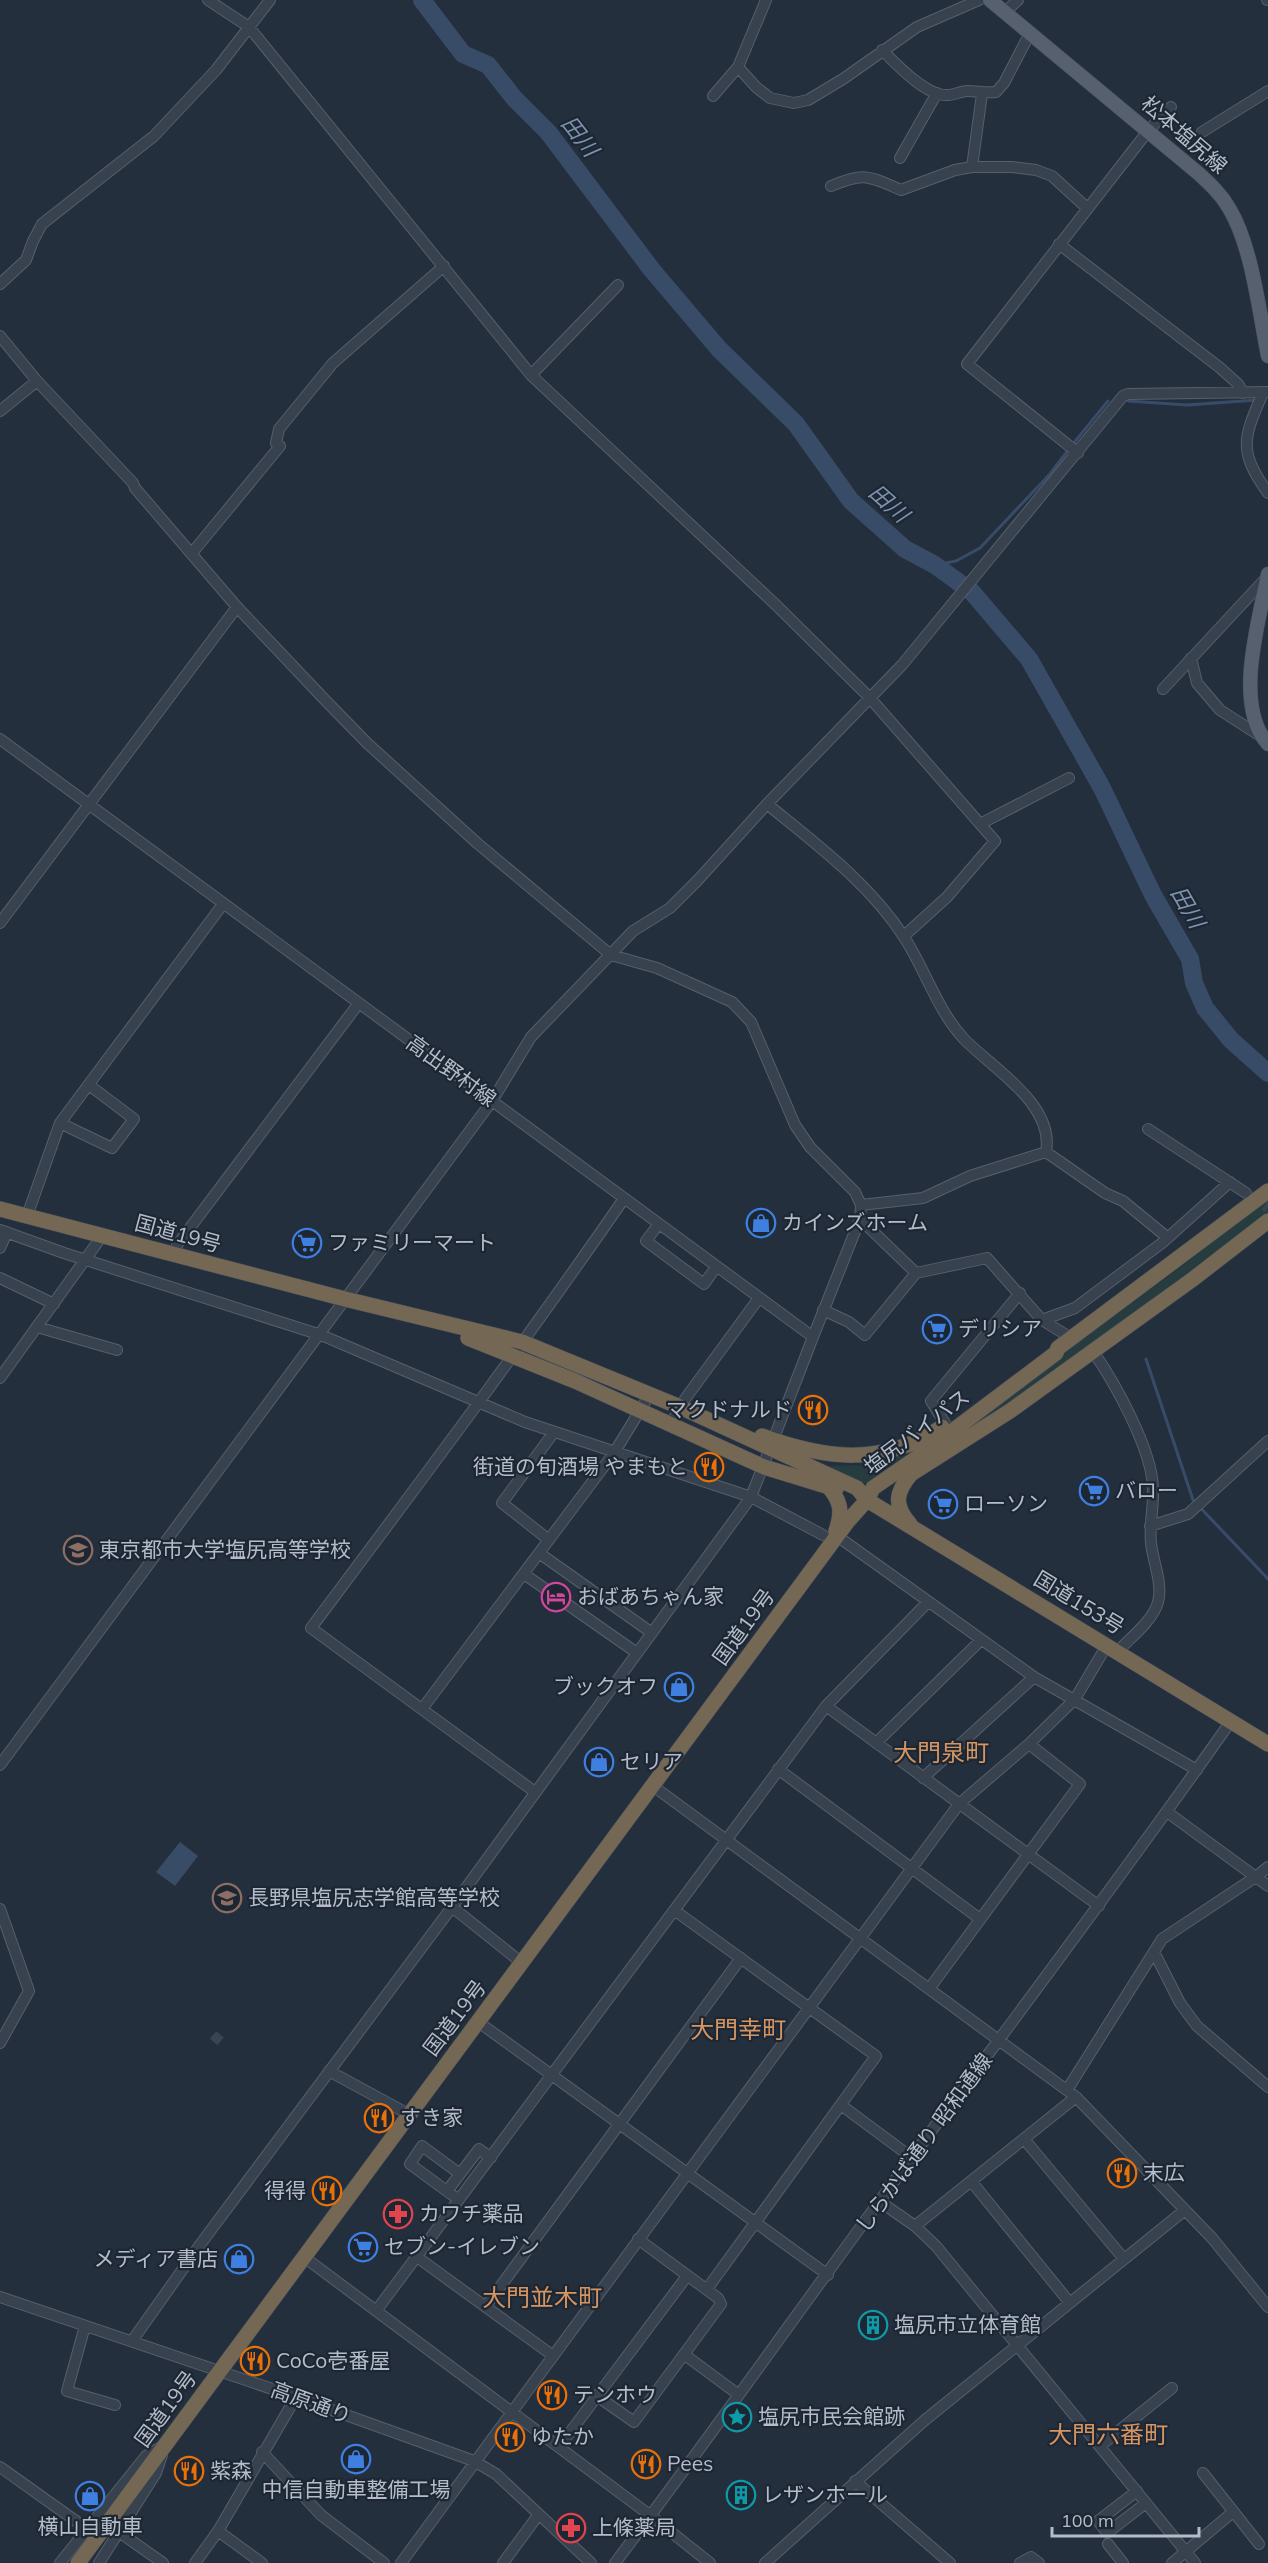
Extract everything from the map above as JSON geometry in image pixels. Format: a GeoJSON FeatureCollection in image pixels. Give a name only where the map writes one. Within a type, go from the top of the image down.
{"type":"FeatureCollection","features":[{"type":"Feature","properties":{"kind":"highway","name":"塩尻バイパス"},"geometry":{"type":"LineString","coordinates":[[867,1500],[873,1488],[971,1417],[1056,1353],[1058,1348],[1071,1338],[1268,1191]]}},
{"type":"Feature","properties":{"kind":"highway","name":"国道19号"},"geometry":{"type":"LineString","coordinates":[[0,1209],[345,1299],[464,1336],[518,1349],[650,1394],[772,1445]]}},
{"type":"Feature","properties":{"kind":"highway","name":"塩尻バイパス"},"geometry":{"type":"LineString","coordinates":[[867,1500],[1010,1411],[1193,1279],[1268,1221]]}},
{"type":"Feature","properties":{"kind":"highway"},"geometry":{"type":"LineString","coordinates":[[772,1445],[825,1455],[849,1456],[907,1446],[927,1438],[1053,1349],[1058,1348]]}},
{"type":"Feature","properties":{"kind":"highway","name":"国道19号"},"geometry":{"type":"LineString","coordinates":[[518,1349],[639,1411],[764,1467],[826,1484],[853,1497],[867,1500]]}},
{"type":"Feature","properties":{"kind":"highway"},"geometry":{"type":"LineString","coordinates":[[772,1445],[857,1488],[867,1500]]}},
{"type":"Feature","properties":{"kind":"highway"},"geometry":{"type":"LineString","coordinates":[[910,1474],[897,1496],[904,1516],[914,1528]]}},
{"type":"Feature","properties":{"kind":"highway"},"geometry":{"type":"LineString","coordinates":[[826,1484],[839,1500],[841,1508],[831,1538]]}},
{"type":"Feature","properties":{"kind":"highway","name":"国道19号"},"geometry":{"type":"LineString","coordinates":[[78,2563],[653,1786],[831,1538],[867,1500]]}},
{"type":"Feature","properties":{"kind":"highway","name":"国道153号"},"geometry":{"type":"LineString","coordinates":[[867,1500],[1268,1744]]}},
{"type":"Feature","properties":{"kind":"main road","name":"松本塩尻線"},"geometry":{"type":"LineString","coordinates":[[990,0],[1220,194],[1237,222],[1243,241],[1268,356]]}},
{"type":"Feature","properties":{"kind":"main road"},"geometry":{"type":"LineString","coordinates":[[1265,740],[1251,703],[1249,674],[1268,575]]}},
{"type":"Feature","properties":{"kind":"street"},"geometry":{"type":"LineString","coordinates":[[208,0],[249,27],[531,375],[775,604],[870,698],[982,823],[995,841],[947,897],[904,936]]}},
{"type":"Feature","properties":{"kind":"street"},"geometry":{"type":"LineString","coordinates":[[0,284],[26,260],[42,224],[154,136],[216,70],[270,0]]}},
{"type":"Feature","properties":{"kind":"street"},"geometry":{"type":"LineString","coordinates":[[713,96],[738,67],[766,0]]}},
{"type":"Feature","properties":{"kind":"street"},"geometry":{"type":"LineString","coordinates":[[738,67],[756,87],[770,98],[794,103],[808,100],[843,79],[917,27],[979,0]]}},
{"type":"Feature","properties":{"kind":"street"},"geometry":{"type":"LineString","coordinates":[[1005,12],[1018,0]]}},
{"type":"Feature","properties":{"kind":"street"},"geometry":{"type":"LineString","coordinates":[[882,50],[909,76],[938,93],[948,96],[968,91],[982,94],[996,92],[1004,83],[1030,33]]}},
{"type":"Feature","properties":{"kind":"street"},"geometry":{"type":"LineString","coordinates":[[1202,132],[1268,91]]}},
{"type":"Feature","properties":{"kind":"street"},"geometry":{"type":"LineString","coordinates":[[900,158],[938,93]]}},
{"type":"Feature","properties":{"kind":"street"},"geometry":{"type":"LineString","coordinates":[[972,166],[982,94]]}},
{"type":"Feature","properties":{"kind":"street"},"geometry":{"type":"LineString","coordinates":[[1073,449],[967,364],[1148,131],[1171,107]]}},
{"type":"Feature","properties":{"kind":"street"},"geometry":{"type":"LineString","coordinates":[[831,186],[857,176],[867,176],[901,190],[955,170],[990,165],[1036,170],[1053,176],[1087,208]]}},
{"type":"Feature","properties":{"kind":"street"},"geometry":{"type":"LineString","coordinates":[[1059,244],[1219,367],[1238,384],[1243,393]]}},
{"type":"Feature","properties":{"kind":"street"},"geometry":{"type":"LineString","coordinates":[[192,553],[280,446],[276,443],[279,429],[333,363],[444,266]]}},
{"type":"Feature","properties":{"kind":"street"},"geometry":{"type":"LineString","coordinates":[[531,375],[618,285]]}},
{"type":"Feature","properties":{"kind":"street"},"geometry":{"type":"LineString","coordinates":[[0,336],[37,381],[133,483],[237,606],[367,743],[477,843],[611,955],[657,968],[732,1002],[755,1030],[795,1125],[810,1146],[855,1192],[861,1205],[860,1219],[752,1497],[132,2341]]}},
{"type":"Feature","properties":{"kind":"street"},"geometry":{"type":"LineString","coordinates":[[0,411],[37,381]]}},
{"type":"Feature","properties":{"kind":"street"},"geometry":{"type":"LineString","coordinates":[[0,1765],[321,1335],[345,1299],[492,1101],[531,1037],[633,931],[670,908],[870,698],[950,609],[1073,449],[1128,394],[1264,394],[1248,430],[1246,448],[1252,471],[1268,493]]}},
{"type":"Feature","properties":{"kind":"street"},"geometry":{"type":"LineString","coordinates":[[1163,689],[1268,575]]}},
{"type":"Feature","properties":{"kind":"street"},"geometry":{"type":"LineString","coordinates":[[0,923],[237,606]]}},
{"type":"Feature","properties":{"kind":"street"},"geometry":{"type":"LineString","coordinates":[[1191,658],[1197,683],[1220,710],[1265,740]]}},
{"type":"Feature","properties":{"kind":"street","name":"高出野村線"},"geometry":{"type":"LineString","coordinates":[[0,739],[623,1200],[813,1337]]}},
{"type":"Feature","properties":{"kind":"street"},"geometry":{"type":"LineString","coordinates":[[982,823],[1069,777]]}},
{"type":"Feature","properties":{"kind":"street"},"geometry":{"type":"LineString","coordinates":[[767,804],[866,888],[904,936],[944,1011],[963,1038],[1016,1085],[1039,1115],[1046,1130],[1046,1152]]}},
{"type":"Feature","properties":{"kind":"street"},"geometry":{"type":"LineString","coordinates":[[27,1216],[60,1124],[223,904]]}},
{"type":"Feature","properties":{"kind":"street"},"geometry":{"type":"LineString","coordinates":[[174,1255],[184,1236],[359,1003]]}},
{"type":"Feature","properties":{"kind":"street"},"geometry":{"type":"LineString","coordinates":[[60,1124],[112,1148],[134,1119],[88,1085]]}},
{"type":"Feature","properties":{"kind":"street"},"geometry":{"type":"LineString","coordinates":[[1148,1129],[1246,1193]]}},
{"type":"Feature","properties":{"kind":"street"},"geometry":{"type":"LineString","coordinates":[[861,1205],[923,1198],[970,1176],[1046,1152]]}},
{"type":"Feature","properties":{"kind":"street"},"geometry":{"type":"LineString","coordinates":[[1046,1152],[1105,1193],[1123,1201],[1168,1238]]}},
{"type":"Feature","properties":{"kind":"street"},"geometry":{"type":"LineString","coordinates":[[1042,1320],[1075,1308],[1168,1238],[1230,1182]]}},
{"type":"Feature","properties":{"kind":"street"},"geometry":{"type":"LineString","coordinates":[[535,1792],[311,1628],[518,1349],[623,1200]]}},
{"type":"Feature","properties":{"kind":"street"},"geometry":{"type":"LineString","coordinates":[[860,1219],[916,1273]]}},
{"type":"Feature","properties":{"kind":"street"},"geometry":{"type":"LineString","coordinates":[[658,1225],[646,1241],[704,1284],[716,1267]]}},
{"type":"Feature","properties":{"kind":"street"},"geometry":{"type":"LineString","coordinates":[[0,1248],[3,1231],[321,1335],[494,1410],[614,1453],[752,1497],[831,1538],[928,1602],[1034,1677],[1197,1770]]}},
{"type":"Feature","properties":{"kind":"street"},"geometry":{"type":"LineString","coordinates":[[0,1378],[102,1236]]}},
{"type":"Feature","properties":{"kind":"street"},"geometry":{"type":"LineString","coordinates":[[823,1310],[849,1322],[866,1335],[916,1273],[987,1258],[1042,1320],[1071,1338]]}},
{"type":"Feature","properties":{"kind":"street"},"geometry":{"type":"LineString","coordinates":[[0,1278],[54,1304]]}},
{"type":"Feature","properties":{"kind":"street"},"geometry":{"type":"LineString","coordinates":[[946,1425],[931,1401],[1020,1293]]}},
{"type":"Feature","properties":{"kind":"street"},"geometry":{"type":"LineString","coordinates":[[670,1425],[680,1407],[759,1298]]}},
{"type":"Feature","properties":{"kind":"street"},"geometry":{"type":"LineString","coordinates":[[37,1327],[117,1350]]}},
{"type":"Feature","properties":{"kind":"street"},"geometry":{"type":"LineString","coordinates":[[401,2563],[959,1804],[1029,1744],[1075,1699],[1112,1649],[1150,1616],[1158,1604],[1160,1591],[1149,1526],[1154,1487],[1146,1456],[1108,1372],[1092,1350]]}},
{"type":"Feature","properties":{"kind":"street"},"geometry":{"type":"LineString","coordinates":[[422,1709],[614,1453],[650,1394]]}},
{"type":"Feature","properties":{"kind":"street"},"geometry":{"type":"LineString","coordinates":[[549,1540],[502,1503],[554,1432]]}},
{"type":"Feature","properties":{"kind":"street"},"geometry":{"type":"LineString","coordinates":[[1149,1526],[1188,1514],[1268,1441]]}},
{"type":"Feature","properties":{"kind":"street"},"geometry":{"type":"LineString","coordinates":[[539,1553],[651,1633]]}},
{"type":"Feature","properties":{"kind":"street"},"geometry":{"type":"LineString","coordinates":[[524,1574],[637,1653]]}},
{"type":"Feature","properties":{"kind":"street"},"geometry":{"type":"LineString","coordinates":[[376,2311],[826,1706],[928,1602]]}},
{"type":"Feature","properties":{"kind":"street"},"geometry":{"type":"LineString","coordinates":[[876,1743],[981,1640]]}},
{"type":"Feature","properties":{"kind":"street"},"geometry":{"type":"LineString","coordinates":[[923,1778],[1034,1677]]}},
{"type":"Feature","properties":{"kind":"street"},"geometry":{"type":"LineString","coordinates":[[826,1706],[1099,1906]]}},
{"type":"Feature","properties":{"kind":"street","name":"しらかば通り 昭和通線"},"geometry":{"type":"LineString","coordinates":[[615,2563],[828,2275],[911,2157],[1099,1906],[1232,1721]]}},
{"type":"Feature","properties":{"kind":"street"},"geometry":{"type":"LineString","coordinates":[[929,1989],[1080,1784],[1029,1744]]}},
{"type":"Feature","properties":{"kind":"street"},"geometry":{"type":"LineString","coordinates":[[778,1769],[980,1919]]}},
{"type":"Feature","properties":{"kind":"street"},"geometry":{"type":"LineString","coordinates":[[653,1786],[1076,2097],[1212,2238],[1268,2307]]}},
{"type":"Feature","properties":{"kind":"street"},"geometry":{"type":"LineString","coordinates":[[1167,1812],[1268,1886]]}},
{"type":"Feature","properties":{"kind":"street"},"geometry":{"type":"LineString","coordinates":[[1066,2090],[1162,1940],[1268,1867]]}},
{"type":"Feature","properties":{"kind":"street"},"geometry":{"type":"LineString","coordinates":[[452,1907],[522,1963]]}},
{"type":"Feature","properties":{"kind":"street"},"geometry":{"type":"LineString","coordinates":[[0,1909],[29,1991],[0,2043]]}},
{"type":"Feature","properties":{"kind":"street"},"geometry":{"type":"LineString","coordinates":[[674,1910],[876,2056],[706,2289]]}},
{"type":"Feature","properties":{"kind":"street"},"geometry":{"type":"LineString","coordinates":[[1154,1952],[1180,2003],[1197,2026],[1236,2062],[1268,2087]]}},
{"type":"Feature","properties":{"kind":"street"},"geometry":{"type":"LineString","coordinates":[[486,2306],[741,1958]]}},
{"type":"Feature","properties":{"kind":"street"},"geometry":{"type":"LineString","coordinates":[[477,2021],[828,2275]]}},
{"type":"Feature","properties":{"kind":"street"},"geometry":{"type":"LineString","coordinates":[[329,2071],[410,2115]]}},
{"type":"Feature","properties":{"kind":"street"},"geometry":{"type":"LineString","coordinates":[[915,2226],[1076,2097]]}},
{"type":"Feature","properties":{"kind":"street"},"geometry":{"type":"LineString","coordinates":[[842,2105],[911,2157]]}},
{"type":"Feature","properties":{"kind":"street"},"geometry":{"type":"LineString","coordinates":[[1024,2139],[1124,2259]]}},
{"type":"Feature","properties":{"kind":"street"},"geometry":{"type":"LineString","coordinates":[[459,2200],[410,2164],[422,2146],[460,2174]]}},
{"type":"Feature","properties":{"kind":"street"},"geometry":{"type":"LineString","coordinates":[[447,2192],[478,2149],[491,2158]]}},
{"type":"Feature","properties":{"kind":"street"},"geometry":{"type":"LineString","coordinates":[[971,2181],[1070,2303]]}},
{"type":"Feature","properties":{"kind":"street"},"geometry":{"type":"LineString","coordinates":[[879,2201],[915,2226],[936,2246],[1195,2563]]}},
{"type":"Feature","properties":{"kind":"street"},"geometry":{"type":"LineString","coordinates":[[765,2563],[855,2481],[1185,2210]]}},
{"type":"Feature","properties":{"kind":"street"},"geometry":{"type":"LineString","coordinates":[[597,2396],[634,2422],[721,2304],[718,2298],[638,2239]]}},
{"type":"Feature","properties":{"kind":"street"},"geometry":{"type":"LineString","coordinates":[[304,2257],[651,2516],[710,2563]]}},
{"type":"Feature","properties":{"kind":"street"},"geometry":{"type":"LineString","coordinates":[[417,2257],[552,2355]]}},
{"type":"Feature","properties":{"kind":"street"},"geometry":{"type":"LineString","coordinates":[[559,2447],[687,2276]]}},
{"type":"Feature","properties":{"kind":"street","name":"高原通り"},"geometry":{"type":"LineString","coordinates":[[1,2299],[296,2397],[474,2461],[496,2474],[591,2563]]}},
{"type":"Feature","properties":{"kind":"street"},"geometry":{"type":"LineString","coordinates":[[86,2326],[67,2391],[115,2405]]}},
{"type":"Feature","properties":{"kind":"street"},"geometry":{"type":"LineString","coordinates":[[685,2355],[739,2395]]}},
{"type":"Feature","properties":{"kind":"street"},"geometry":{"type":"LineString","coordinates":[[1100,2446],[1172,2388]]}},
{"type":"Feature","properties":{"kind":"street"},"geometry":{"type":"LineString","coordinates":[[195,2563],[218,2530],[296,2397]]}},
{"type":"Feature","properties":{"kind":"street"},"geometry":{"type":"LineString","coordinates":[[60,2563],[146,2456],[166,2444]]}},
{"type":"Feature","properties":{"kind":"street"},"geometry":{"type":"LineString","coordinates":[[99,2563],[156,2473],[166,2444]]}},
{"type":"Feature","properties":{"kind":"street"},"geometry":{"type":"LineString","coordinates":[[262,2452],[321,2515],[384,2563]]}},
{"type":"Feature","properties":{"kind":"street"},"geometry":{"type":"LineString","coordinates":[[0,2467],[87,2529]]}},
{"type":"Feature","properties":{"kind":"street"},"geometry":{"type":"LineString","coordinates":[[1203,2473],[1260,2544]]}},
{"type":"Feature","properties":{"kind":"street"},"geometry":{"type":"LineString","coordinates":[[855,2481],[950,2563]]}},
{"type":"Feature","properties":{"kind":"street"},"geometry":{"type":"LineString","coordinates":[[1137,2491],[1098,2521],[1107,2533],[1146,2503]]}},
{"type":"Feature","properties":{"kind":"street"},"geometry":{"type":"LineString","coordinates":[[1172,2563],[1233,2512]]}},
{"type":"Feature","properties":{"kind":"street"},"geometry":{"type":"LineString","coordinates":[[503,2563],[539,2514]]}},
{"type":"Feature","properties":{"kind":"street"},"geometry":{"type":"LineString","coordinates":[[218,2530],[261,2563]]}},
{"type":"Feature","properties":{"kind":"street"},"geometry":{"type":"LineString","coordinates":[[119,2532],[163,2563]]}},
{"type":"Feature","properties":{"kind":"street"},"geometry":{"type":"LineString","coordinates":[[1108,2544],[1123,2563]]}},
{"type":"Feature","properties":{"kind":"street"},"geometry":{"type":"LineString","coordinates":[[1020,2563],[1035,2560]]}},
{"type":"Feature","properties":{"kind":"green space"},"geometry":{"type":"Polygon","coordinates":[[[1268,1199],[1268,1213],[1010,1404],[898,1475],[1174,1272],[1268,1199]]]}},
{"type":"Feature","properties":{"kind":"green space"},"geometry":{"type":"Polygon","coordinates":[[[914,1453],[915,1455],[866,1484],[828,1466],[865,1465],[914,1453]]]}},
{"type":"Feature","properties":{"kind":"water"},"geometry":{"type":"Polygon","coordinates":[[[180,1842],[198,1856],[175,1886],[156,1872],[180,1842]]]}},
{"type":"Feature","properties":{"kind":"waterway","name":"田川"},"geometry":{"type":"LineString","coordinates":[[422,0],[463,54],[488,65],[514,98],[548,132],[652,270],[719,349],[796,424],[851,501],[905,549],[935,565],[972,592],[1029,659],[1102,788],[1153,895],[1190,959],[1194,983],[1205,1008],[1231,1040],[1268,1073]]}},
{"type":"Feature","properties":{"kind":"waterway"},"geometry":{"type":"LineString","coordinates":[[1128,401],[1187,405],[1257,400]]}},
{"type":"Feature","properties":{"kind":"waterway"},"geometry":{"type":"LineString","coordinates":[[1073,444],[1108,401]]}},
{"type":"Feature","properties":{"kind":"waterway"},"geometry":{"type":"LineString","coordinates":[[935,565],[956,561],[980,548],[1050,474],[1069,449]]}},
{"type":"Feature","properties":{"kind":"waterway"},"geometry":{"type":"LineString","coordinates":[[1146,1359],[1193,1500],[1268,1579]]}},
{"type":"Feature","properties":{"kind":"tunnel"},"geometry":{"type":"LineString","coordinates":[[1252,1197],[1268,1208]]}},
{"type":"Feature","properties":{"kind":"tunnel"},"geometry":{"type":"LineString","coordinates":[[213,2035],[224,2044]]}},
{"type":"Feature","properties":{"kind":"place","name":"カインズホーム"},"geometry":{"type":"Point","coordinates":[761,1223]}},
{"type":"Feature","properties":{"kind":"place","name":"ファミリーマート"},"geometry":{"type":"Point","coordinates":[307,1243]}},
{"type":"Feature","properties":{"kind":"place","name":"デリシア"},"geometry":{"type":"Point","coordinates":[937,1329]}},
{"type":"Feature","properties":{"kind":"place","name":"マクドナルド"},"geometry":{"type":"Point","coordinates":[813,1410]}},
{"type":"Feature","properties":{"kind":"place","name":"街道の旬酒場 やまもと"},"geometry":{"type":"Point","coordinates":[709,1467]}},
{"type":"Feature","properties":{"kind":"place","name":"バロー"},"geometry":{"type":"Point","coordinates":[1094,1491]}},
{"type":"Feature","properties":{"kind":"place","name":"ローソン"},"geometry":{"type":"Point","coordinates":[943,1504]}},
{"type":"Feature","properties":{"kind":"place","name":"東京都市大学塩尻高等学校"},"geometry":{"type":"Point","coordinates":[78,1550]}},
{"type":"Feature","properties":{"kind":"place","name":"おばあちゃん家"},"geometry":{"type":"Point","coordinates":[556,1597]}},
{"type":"Feature","properties":{"kind":"place","name":"ブックオフ"},"geometry":{"type":"Point","coordinates":[679,1687]}},
{"type":"Feature","properties":{"kind":"place","name":"セリア"},"geometry":{"type":"Point","coordinates":[599,1762]}},
{"type":"Feature","properties":{"kind":"place","name":"長野県塩尻志学館高等学校"},"geometry":{"type":"Point","coordinates":[227,1898]}},
{"type":"Feature","properties":{"kind":"place","name":"すき家"},"geometry":{"type":"Point","coordinates":[379,2118]}},
{"type":"Feature","properties":{"kind":"place","name":"末広"},"geometry":{"type":"Point","coordinates":[1122,2173]}},
{"type":"Feature","properties":{"kind":"place","name":"得得"},"geometry":{"type":"Point","coordinates":[327,2191]}},
{"type":"Feature","properties":{"kind":"place","name":"カワチ薬品"},"geometry":{"type":"Point","coordinates":[398,2214]}},
{"type":"Feature","properties":{"kind":"place","name":"セブン-イレブン"},"geometry":{"type":"Point","coordinates":[363,2247]}},
{"type":"Feature","properties":{"kind":"place","name":"メディア書店"},"geometry":{"type":"Point","coordinates":[239,2259]}},
{"type":"Feature","properties":{"kind":"place","name":"塩尻市立体育館"},"geometry":{"type":"Point","coordinates":[873,2325]}},
{"type":"Feature","properties":{"kind":"place","name":"CoCo壱番屋"},"geometry":{"type":"Point","coordinates":[255,2361]}},
{"type":"Feature","properties":{"kind":"place","name":"テンホウ"},"geometry":{"type":"Point","coordinates":[552,2395]}},
{"type":"Feature","properties":{"kind":"place","name":"塩尻市民会館跡"},"geometry":{"type":"Point","coordinates":[737,2417]}},
{"type":"Feature","properties":{"kind":"place","name":"ゆたか"},"geometry":{"type":"Point","coordinates":[510,2437]}},
{"type":"Feature","properties":{"kind":"place","name":"中信自動車整備工場"},"geometry":{"type":"Point","coordinates":[356,2459]}},
{"type":"Feature","properties":{"kind":"place","name":"Pees"},"geometry":{"type":"Point","coordinates":[646,2464]}},
{"type":"Feature","properties":{"kind":"place","name":"紫森"},"geometry":{"type":"Point","coordinates":[189,2471]}},
{"type":"Feature","properties":{"kind":"place","name":"レザンホール"},"geometry":{"type":"Point","coordinates":[741,2495]}},
{"type":"Feature","properties":{"kind":"place","name":"横山自動車"},"geometry":{"type":"Point","coordinates":[90,2496]}},
{"type":"Feature","properties":{"kind":"place","name":"上條薬局"},"geometry":{"type":"Point","coordinates":[571,2528]}},
{"type":"Feature","properties":{"kind":"district","name":"大門泉町"},"geometry":{"type":"Point","coordinates":[941,1753]}},
{"type":"Feature","properties":{"kind":"district","name":"大門幸町"},"geometry":{"type":"Point","coordinates":[738,2030]}},
{"type":"Feature","properties":{"kind":"district","name":"大門並木町"},"geometry":{"type":"Point","coordinates":[542,2298]}},
{"type":"Feature","properties":{"kind":"district","name":"大門六番町"},"geometry":{"type":"Point","coordinates":[1108,2435]}}]}
